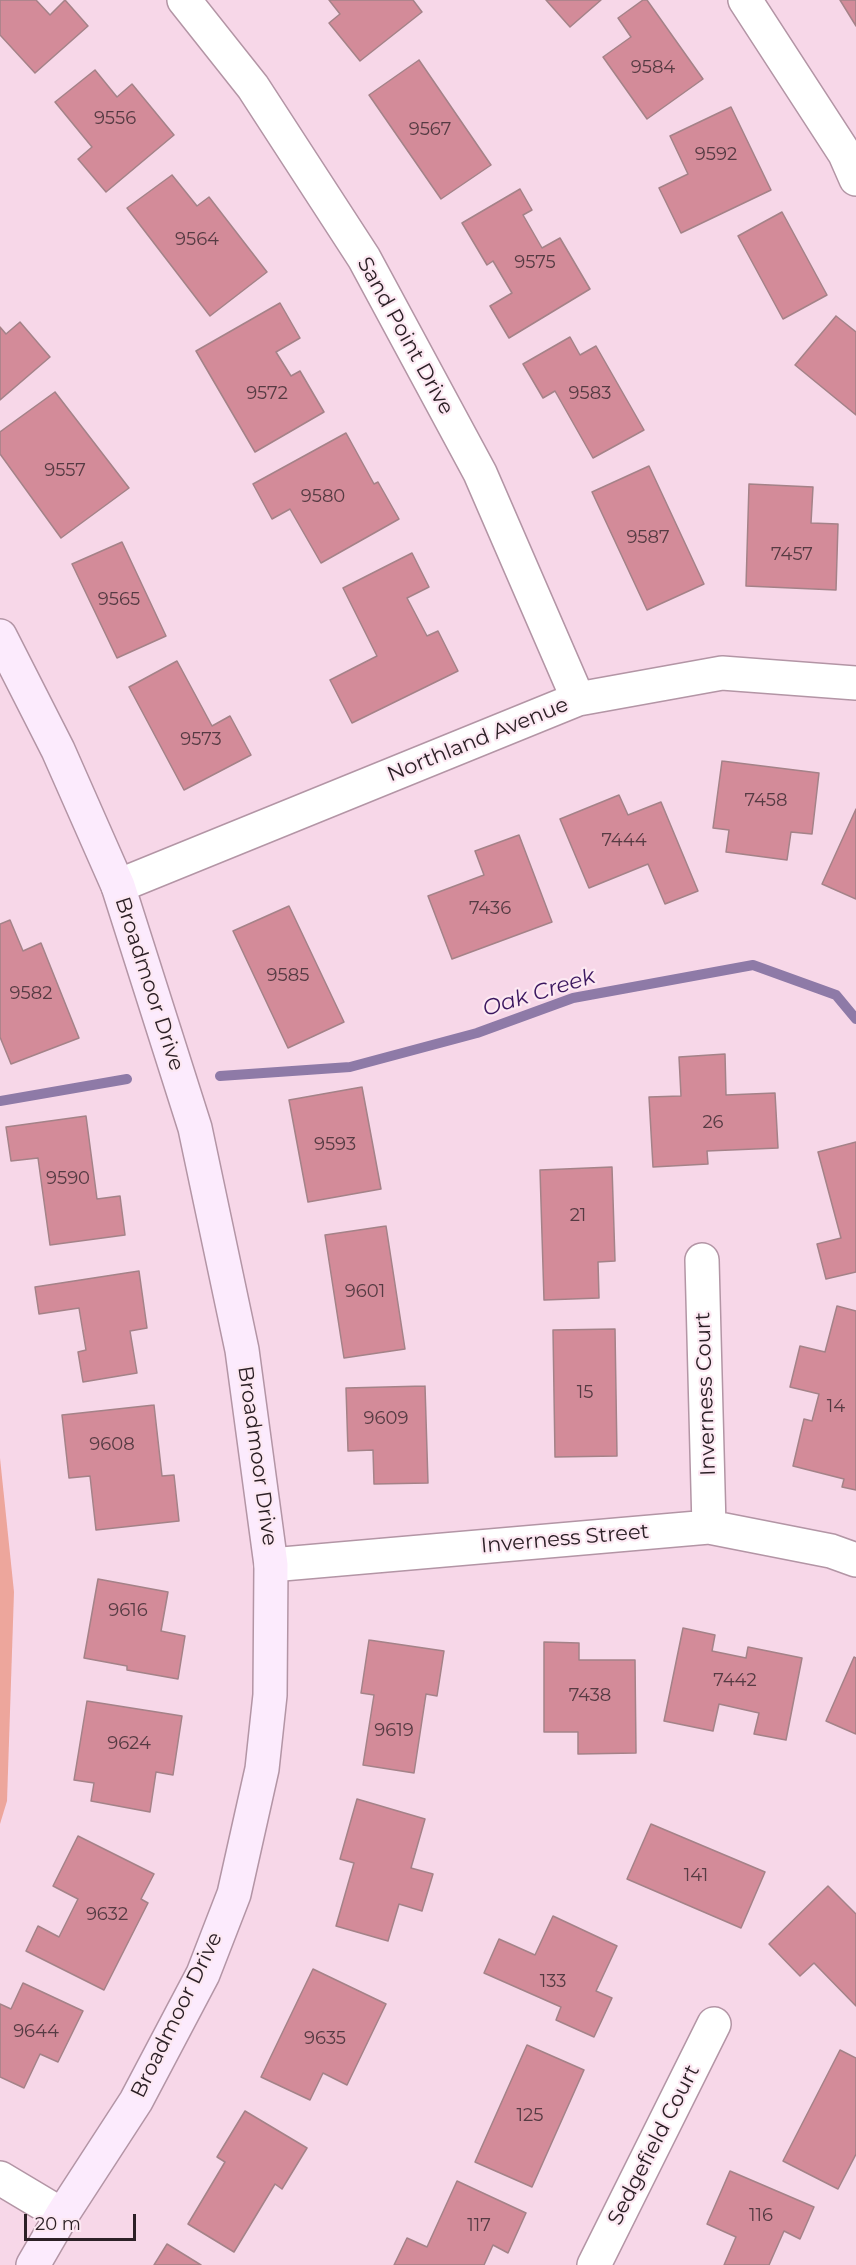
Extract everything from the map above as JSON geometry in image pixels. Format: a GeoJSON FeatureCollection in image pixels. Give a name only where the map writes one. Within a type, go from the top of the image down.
{"type":"FeatureCollection","features":[{"type":"Feature","properties":{"kind":"street","name":"Sand Point Drive"},"geometry":{"type":"LineString","coordinates":[[184,0],[252,87],[364,258],[480,473],[578,699]]}},
{"type":"Feature","properties":{"kind":"street"},"geometry":{"type":"LineString","coordinates":[[745,0],[845,154],[856,179]]}},
{"type":"Feature","properties":{"kind":"street","name":"Broadmoor Drive"},"geometry":{"type":"LineString","coordinates":[[0,636],[58,750],[118,886],[195,1128],[242,1350],[271,1564],[270,1695],[262,1769],[234,1894],[202,1974],[136,2101],[62,2215],[33,2265]]}},
{"type":"Feature","properties":{"kind":"street","name":"Northland Avenue"},"geometry":{"type":"LineString","coordinates":[[118,886],[578,699],[722,673],[856,682]]}},
{"type":"Feature","properties":{"kind":"street","name":"Inverness Court"},"geometry":{"type":"LineString","coordinates":[[702,1260],[710,1527]]}},
{"type":"Feature","properties":{"kind":"street","name":"Inverness Street"},"geometry":{"type":"LineString","coordinates":[[271,1564],[710,1527],[831,1551],[856,1560]]}},
{"type":"Feature","properties":{"kind":"street","name":"Sedgefield Court"},"geometry":{"type":"LineString","coordinates":[[594,2265],[714,2024]]}},
{"type":"Feature","properties":{"kind":"street"},"geometry":{"type":"LineString","coordinates":[[0,2178],[62,2215]]}},
{"type":"Feature","properties":{"kind":"shaded area"},"geometry":{"type":"Polygon","coordinates":[[[0,1458],[14,1592],[7,1801],[0,1824],[0,1458]]]}},
{"type":"Feature","properties":{"kind":"building"},"geometry":{"type":"Polygon","coordinates":[[[0,0],[36,0],[50,15],[65,0],[88,26],[35,73],[0,35],[0,0]]]}},
{"type":"Feature","properties":{"kind":"building"},"geometry":{"type":"Polygon","coordinates":[[[329,0],[413,0],[422,12],[360,61],[329,23],[340,14],[329,0]]]}},
{"type":"Feature","properties":{"kind":"building"},"geometry":{"type":"Polygon","coordinates":[[[546,0],[601,0],[570,27],[546,0]]]}},
{"type":"Feature","properties":{"kind":"building"},"geometry":{"type":"Polygon","coordinates":[[[643,0],[647,0],[703,79],[647,119],[603,57],[631,37],[618,18],[643,0]]]}},
{"type":"Feature","properties":{"kind":"building"},"geometry":{"type":"Polygon","coordinates":[[[840,0],[856,0],[856,26],[840,0]]]}},
{"type":"Feature","properties":{"kind":"building"},"geometry":{"type":"Polygon","coordinates":[[[419,60],[491,165],[441,199],[369,95],[419,60]]]}},
{"type":"Feature","properties":{"kind":"building"},"geometry":{"type":"Polygon","coordinates":[[[95,70],[117,97],[132,84],[174,135],[106,192],[78,159],[92,147],[55,102],[95,70]]]}},
{"type":"Feature","properties":{"kind":"building"},"geometry":{"type":"Polygon","coordinates":[[[731,107],[771,190],[681,233],[659,188],[688,174],[670,136],[731,107]]]}},
{"type":"Feature","properties":{"kind":"building"},"geometry":{"type":"Polygon","coordinates":[[[172,175],[197,206],[209,197],[267,272],[210,316],[127,208],[172,175]]]}},
{"type":"Feature","properties":{"kind":"building"},"geometry":{"type":"Polygon","coordinates":[[[520,189],[532,210],[523,215],[542,248],[560,238],[590,289],[509,338],[490,306],[512,293],[493,261],[487,265],[462,223],[520,189]]]}},
{"type":"Feature","properties":{"kind":"building"},"geometry":{"type":"Polygon","coordinates":[[[782,212],[827,295],[783,319],[738,236],[782,212]]]}},
{"type":"Feature","properties":{"kind":"building"},"geometry":{"type":"Polygon","coordinates":[[[280,303],[300,338],[276,352],[291,376],[300,371],[324,412],[255,452],[196,351],[280,303]]]}},
{"type":"Feature","properties":{"kind":"building"},"geometry":{"type":"Polygon","coordinates":[[[836,316],[856,332],[856,415],[795,365],[836,316]]]}},
{"type":"Feature","properties":{"kind":"building"},"geometry":{"type":"Polygon","coordinates":[[[20,322],[50,357],[0,400],[0,327],[6,334],[20,322]]]}},
{"type":"Feature","properties":{"kind":"building"},"geometry":{"type":"Polygon","coordinates":[[[570,337],[580,355],[596,346],[644,430],[593,458],[555,391],[543,398],[523,364],[570,337]]]}},
{"type":"Feature","properties":{"kind":"building"},"geometry":{"type":"Polygon","coordinates":[[[55,392],[129,488],[61,538],[0,454],[0,432],[55,392]]]}},
{"type":"Feature","properties":{"kind":"building"},"geometry":{"type":"Polygon","coordinates":[[[346,433],[374,484],[378,482],[399,519],[321,563],[290,509],[272,519],[253,484],[346,433]]]}},
{"type":"Feature","properties":{"kind":"building"},"geometry":{"type":"Polygon","coordinates":[[[649,466],[704,584],[647,610],[592,492],[649,466]]]}},
{"type":"Feature","properties":{"kind":"building"},"geometry":{"type":"Polygon","coordinates":[[[749,484],[813,487],[811,523],[838,524],[836,590],[746,586],[749,484]]]}},
{"type":"Feature","properties":{"kind":"building"},"geometry":{"type":"Polygon","coordinates":[[[122,542],[166,636],[117,658],[72,564],[122,542]]]}},
{"type":"Feature","properties":{"kind":"building"},"geometry":{"type":"Polygon","coordinates":[[[412,553],[429,587],[407,598],[427,636],[438,631],[458,671],[352,723],[330,680],[377,656],[343,588],[412,553]]]}},
{"type":"Feature","properties":{"kind":"building"},"geometry":{"type":"Polygon","coordinates":[[[177,661],[212,726],[230,716],[251,755],[184,790],[129,687],[177,661]]]}},
{"type":"Feature","properties":{"kind":"building"},"geometry":{"type":"Polygon","coordinates":[[[722,761],[819,773],[812,834],[791,832],[787,860],[726,852],[729,830],[713,828],[722,761]]]}},
{"type":"Feature","properties":{"kind":"building"},"geometry":{"type":"Polygon","coordinates":[[[619,795],[628,815],[661,802],[698,891],[665,904],[648,864],[589,888],[560,819],[619,795]]]}},
{"type":"Feature","properties":{"kind":"building"},"geometry":{"type":"Polygon","coordinates":[[[856,809],[856,899],[822,884],[856,809]]]}},
{"type":"Feature","properties":{"kind":"building"},"geometry":{"type":"Polygon","coordinates":[[[519,835],[552,922],[452,959],[428,896],[484,875],[475,851],[519,835]]]}},
{"type":"Feature","properties":{"kind":"building"},"geometry":{"type":"Polygon","coordinates":[[[289,906],[344,1022],[288,1048],[233,931],[289,906]]]}},
{"type":"Feature","properties":{"kind":"building"},"geometry":{"type":"Polygon","coordinates":[[[10,920],[23,951],[41,943],[79,1038],[11,1064],[0,1037],[0,924],[10,920]]]}},
{"type":"Feature","properties":{"kind":"building"},"geometry":{"type":"Polygon","coordinates":[[[725,1054],[726,1095],[775,1093],[778,1148],[707,1151],[708,1164],[653,1167],[649,1097],[681,1096],[679,1057],[725,1054]]]}},
{"type":"Feature","properties":{"kind":"building"},"geometry":{"type":"Polygon","coordinates":[[[362,1087],[381,1189],[308,1202],[289,1100],[362,1087]]]}},
{"type":"Feature","properties":{"kind":"building"},"geometry":{"type":"Polygon","coordinates":[[[86,1116],[97,1199],[120,1196],[125,1235],[50,1245],[38,1158],[11,1161],[6,1127],[86,1116]]]}},
{"type":"Feature","properties":{"kind":"building"},"geometry":{"type":"Polygon","coordinates":[[[856,1142],[856,1272],[826,1279],[817,1244],[841,1238],[818,1152],[856,1142]]]}},
{"type":"Feature","properties":{"kind":"building"},"geometry":{"type":"Polygon","coordinates":[[[612,1167],[615,1261],[598,1262],[599,1298],[544,1300],[540,1170],[612,1167]]]}},
{"type":"Feature","properties":{"kind":"building"},"geometry":{"type":"Polygon","coordinates":[[[386,1226],[405,1349],[344,1358],[325,1235],[386,1226]]]}},
{"type":"Feature","properties":{"kind":"building"},"geometry":{"type":"Polygon","coordinates":[[[139,1271],[147,1328],[130,1331],[137,1373],[83,1382],[78,1352],[86,1350],[79,1308],[39,1314],[35,1287],[139,1271]]]}},
{"type":"Feature","properties":{"kind":"building"},"geometry":{"type":"Polygon","coordinates":[[[837,1306],[856,1311],[856,1490],[842,1487],[844,1479],[793,1466],[804,1419],[812,1421],[819,1394],[790,1387],[800,1346],[825,1352],[837,1306]]]}},
{"type":"Feature","properties":{"kind":"building"},"geometry":{"type":"Polygon","coordinates":[[[615,1329],[617,1456],[555,1457],[553,1330],[615,1329]]]}},
{"type":"Feature","properties":{"kind":"building"},"geometry":{"type":"Polygon","coordinates":[[[425,1386],[428,1483],[374,1484],[373,1450],[348,1451],[346,1388],[425,1386]]]}},
{"type":"Feature","properties":{"kind":"building"},"geometry":{"type":"Polygon","coordinates":[[[154,1405],[162,1476],[174,1475],[179,1521],[96,1530],[90,1476],[69,1478],[62,1415],[154,1405]]]}},
{"type":"Feature","properties":{"kind":"building"},"geometry":{"type":"Polygon","coordinates":[[[98,1579],[168,1592],[161,1631],[185,1636],[178,1679],[127,1670],[127,1666],[84,1658],[98,1579]]]}},
{"type":"Feature","properties":{"kind":"building"},"geometry":{"type":"Polygon","coordinates":[[[683,1628],[715,1635],[712,1651],[746,1658],[748,1647],[802,1658],[786,1740],[754,1734],[759,1713],[719,1704],[713,1731],[664,1721],[683,1628]]]}},
{"type":"Feature","properties":{"kind":"building"},"geometry":{"type":"Polygon","coordinates":[[[369,1640],[444,1651],[437,1696],[426,1694],[414,1773],[363,1765],[374,1695],[361,1693],[369,1640]]]}},
{"type":"Feature","properties":{"kind":"building"},"geometry":{"type":"Polygon","coordinates":[[[544,1642],[579,1643],[579,1660],[635,1660],[636,1753],[578,1754],[578,1732],[544,1732],[544,1642]]]}},
{"type":"Feature","properties":{"kind":"building"},"geometry":{"type":"Polygon","coordinates":[[[854,1657],[856,1658],[856,1734],[826,1721],[854,1657]]]}},
{"type":"Feature","properties":{"kind":"building"},"geometry":{"type":"Polygon","coordinates":[[[87,1701],[182,1716],[173,1775],[156,1772],[150,1812],[91,1801],[94,1783],[74,1780],[87,1701]]]}},
{"type":"Feature","properties":{"kind":"building"},"geometry":{"type":"Polygon","coordinates":[[[357,1799],[425,1819],[411,1868],[433,1874],[422,1911],[399,1904],[388,1941],[336,1926],[354,1863],[340,1859],[357,1799]]]}},
{"type":"Feature","properties":{"kind":"building"},"geometry":{"type":"Polygon","coordinates":[[[651,1824],[765,1872],[741,1928],[627,1879],[651,1824]]]}},
{"type":"Feature","properties":{"kind":"building"},"geometry":{"type":"Polygon","coordinates":[[[78,1836],[154,1874],[141,1899],[148,1903],[104,1990],[26,1951],[38,1926],[59,1937],[78,1899],[53,1886],[78,1836]]]}},
{"type":"Feature","properties":{"kind":"building"},"geometry":{"type":"Polygon","coordinates":[[[828,1886],[856,1914],[856,2006],[814,1963],[800,1976],[769,1944],[828,1886]]]}},
{"type":"Feature","properties":{"kind":"building"},"geometry":{"type":"Polygon","coordinates":[[[553,1916],[617,1946],[596,1991],[612,1998],[594,2037],[556,2020],[561,2007],[484,1973],[499,1939],[535,1955],[553,1916]]]}},
{"type":"Feature","properties":{"kind":"building"},"geometry":{"type":"Polygon","coordinates":[[[313,1969],[386,2004],[347,2085],[323,2073],[310,2100],[261,2077],[313,1969]]]}},
{"type":"Feature","properties":{"kind":"building"},"geometry":{"type":"Polygon","coordinates":[[[23,1983],[83,2011],[58,2062],[40,2054],[24,2088],[0,2077],[0,2004],[11,2009],[23,1983]]]}},
{"type":"Feature","properties":{"kind":"building"},"geometry":{"type":"Polygon","coordinates":[[[527,2045],[584,2070],[532,2187],[475,2162],[527,2045]]]}},
{"type":"Feature","properties":{"kind":"building"},"geometry":{"type":"Polygon","coordinates":[[[840,2050],[856,2058],[856,2154],[838,2189],[783,2161],[840,2050]]]}},
{"type":"Feature","properties":{"kind":"building"},"geometry":{"type":"Polygon","coordinates":[[[245,2111],[307,2148],[282,2189],[275,2184],[234,2252],[188,2224],[225,2162],[217,2157],[245,2111]]]}},
{"type":"Feature","properties":{"kind":"building"},"geometry":{"type":"Polygon","coordinates":[[[730,2171],[814,2207],[800,2239],[784,2231],[769,2265],[724,2265],[736,2237],[707,2224],[730,2171]]]}},
{"type":"Feature","properties":{"kind":"building"},"geometry":{"type":"Polygon","coordinates":[[[457,2181],[526,2213],[508,2253],[493,2245],[484,2265],[394,2265],[407,2238],[427,2247],[457,2181]]]}},
{"type":"Feature","properties":{"kind":"building"},"geometry":{"type":"Polygon","coordinates":[[[167,2244],[201,2265],[154,2265],[167,2244]]]}},
{"type":"Feature","properties":{"kind":"waterway","name":"Oak Creek"},"geometry":{"type":"LineString","coordinates":[[220,1076],[350,1067],[477,1033],[573,998],[753,965],[836,995],[856,1019]]}},
{"type":"Feature","properties":{"kind":"waterway","name":"Oak Creek"},"geometry":{"type":"LineString","coordinates":[[0,1101],[127,1079]]}}]}
